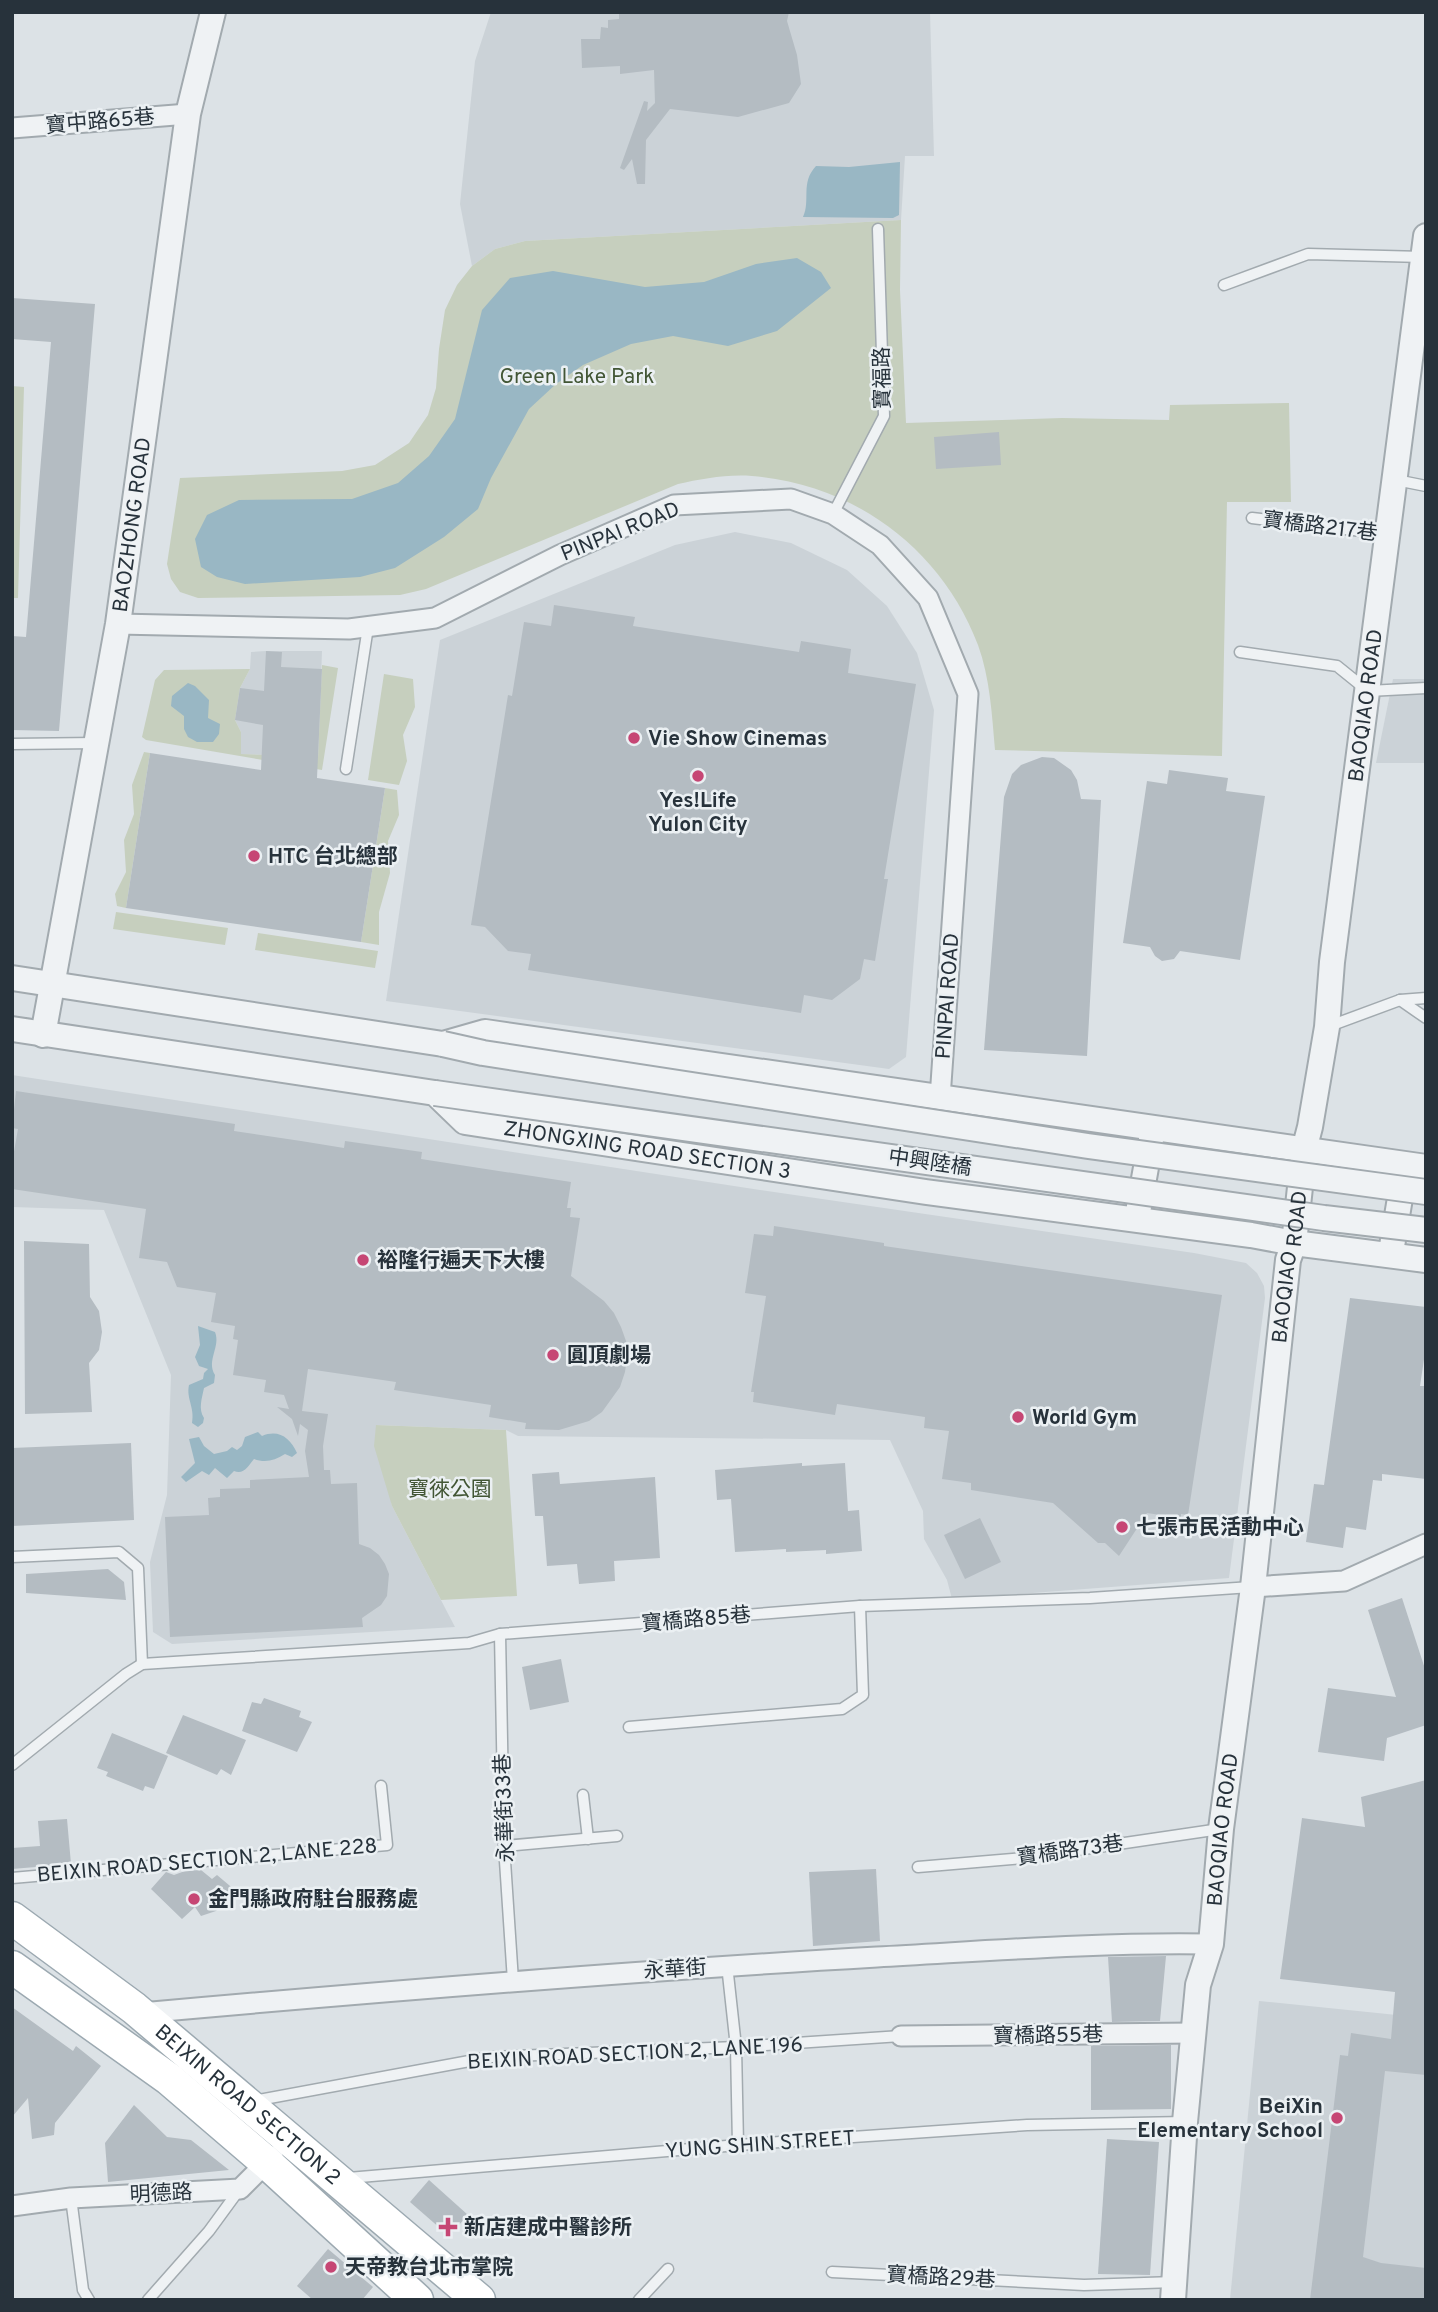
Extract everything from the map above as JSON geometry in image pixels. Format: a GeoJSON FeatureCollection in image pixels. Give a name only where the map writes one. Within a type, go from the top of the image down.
{"type":"FeatureCollection","features":[{"type":"Feature","properties":{"kind":"main road","name":"BEIXIN ROAD SECTION 2"},"geometry":{"type":"LineString","coordinates":[[12,1918],[141,2013],[479,2300]]}},
{"type":"Feature","properties":{"kind":"main road","name":"BEIXIN ROAD SECTION 2"},"geometry":{"type":"LineString","coordinates":[[12,1967],[169,2079],[267,2163],[416,2300]]}},
{"type":"Feature","properties":{"kind":"street","name":"BAOZHONG ROAD"},"geometry":{"type":"LineString","coordinates":[[43,1035],[118,624],[188,114],[213,12]]}},
{"type":"Feature","properties":{"kind":"street","name":"寶中路65巷"},"geometry":{"type":"LineString","coordinates":[[12,128],[188,114]]}},
{"type":"Feature","properties":{"kind":"street","name":"BAOQIAO ROAD"},"geometry":{"type":"LineString","coordinates":[[1174,2291],[1185,2122],[1198,1985],[1211,1944],[1221,1829],[1252,1587],[1288,1260],[1294,1243],[1304,1150],[1327,1027],[1332,962],[1424,246]]}},
{"type":"Feature","properties":{"kind":"street","name":"PINPAI ROAD"},"geometry":{"type":"LineString","coordinates":[[118,624],[349,629],[435,618],[560,555],[674,505],[791,499],[833,514],[880,545],[928,598],[968,694],[940,1098]]}},
{"type":"Feature","properties":{"kind":"street"},"geometry":{"type":"LineString","coordinates":[[12,978],[443,1044],[485,1032],[1416,1165],[1391,1256]]}},
{"type":"Feature","properties":{"kind":"street"},"geometry":{"type":"LineString","coordinates":[[12,1029],[435,1093]]}},
{"type":"Feature","properties":{"kind":"street","name":"中興陸橋"},"geometry":{"type":"LineString","coordinates":[[443,1044],[483,1053],[1088,1146],[1426,1192]]}},
{"type":"Feature","properties":{"kind":"street","name":"中興陸橋"},"geometry":{"type":"LineString","coordinates":[[435,1093],[1426,1230]]}},
{"type":"Feature","properties":{"kind":"street","name":"ZHONGXING ROAD SECTION 3"},"geometry":{"type":"LineString","coordinates":[[435,1093],[465,1122],[926,1192],[1426,1260]]}},
{"type":"Feature","properties":{"kind":"street"},"geometry":{"type":"LineString","coordinates":[[1137,1219],[1153,1127]]}},
{"type":"Feature","properties":{"kind":"street"},"geometry":{"type":"LineString","coordinates":[[1252,1587],[1344,1581],[1426,1544]]}},
{"type":"Feature","properties":{"kind":"street","name":"永華街"},"geometry":{"type":"LineString","coordinates":[[141,2013],[513,1980],[727,1965],[1141,1943],[1211,1944]]}},
{"type":"Feature","properties":{"kind":"street","name":"寶橋路55巷"},"geometry":{"type":"LineString","coordinates":[[901,2036],[1194,2033]]}},
{"type":"Feature","properties":{"kind":"street"},"geometry":{"type":"LineString","coordinates":[[240,2189],[289,2138]]}},
{"type":"Feature","properties":{"kind":"street","name":"明德路"},"geometry":{"type":"LineString","coordinates":[[12,2206],[71,2198],[240,2189]]}},
{"type":"Feature","properties":{"kind":"lane","name":"寶福路"},"geometry":{"type":"LineString","coordinates":[[833,514],[884,416],[878,229]]}},
{"type":"Feature","properties":{"kind":"lane"},"geometry":{"type":"LineString","coordinates":[[1224,285],[1308,254],[1424,246]]}},
{"type":"Feature","properties":{"kind":"lane"},"geometry":{"type":"LineString","coordinates":[[1396,480],[1426,486]]}},
{"type":"Feature","properties":{"kind":"lane","name":"寶橋路217巷"},"geometry":{"type":"LineString","coordinates":[[1252,518],[1388,534]]}},
{"type":"Feature","properties":{"kind":"lane"},"geometry":{"type":"LineString","coordinates":[[346,769],[368,627]]}},
{"type":"Feature","properties":{"kind":"lane"},"geometry":{"type":"LineString","coordinates":[[1240,652],[1337,666],[1368,691],[1426,688]]}},
{"type":"Feature","properties":{"kind":"lane"},"geometry":{"type":"LineString","coordinates":[[12,744],[96,743]]}},
{"type":"Feature","properties":{"kind":"lane"},"geometry":{"type":"LineString","coordinates":[[1327,1027],[1400,1000],[1426,998]]}},
{"type":"Feature","properties":{"kind":"lane"},"geometry":{"type":"LineString","coordinates":[[1400,1000],[1426,1018]]}},
{"type":"Feature","properties":{"kind":"lane"},"geometry":{"type":"LineString","coordinates":[[12,1557],[119,1552],[138,1568],[142,1664],[12,1765]]}},
{"type":"Feature","properties":{"kind":"lane","name":"寶橋路85巷"},"geometry":{"type":"LineString","coordinates":[[142,1664],[469,1643],[500,1634],[860,1605],[1090,1598],[1252,1587]]}},
{"type":"Feature","properties":{"kind":"lane"},"geometry":{"type":"LineString","coordinates":[[629,1727],[842,1709],[863,1695],[860,1605]]}},
{"type":"Feature","properties":{"kind":"lane","name":"永華街33巷"},"geometry":{"type":"LineString","coordinates":[[500,1634],[504,1846],[513,1980]]}},
{"type":"Feature","properties":{"kind":"lane","name":"BEIXIN ROAD SECTION 2, LANE 228"},"geometry":{"type":"LineString","coordinates":[[12,1878],[387,1845],[381,1786]]}},
{"type":"Feature","properties":{"kind":"lane"},"geometry":{"type":"LineString","coordinates":[[583,1794],[588,1839]]}},
{"type":"Feature","properties":{"kind":"lane","name":"寶橋路73巷"},"geometry":{"type":"LineString","coordinates":[[918,1867],[1023,1858],[1221,1829]]}},
{"type":"Feature","properties":{"kind":"lane"},"geometry":{"type":"LineString","coordinates":[[504,1846],[617,1836]]}},
{"type":"Feature","properties":{"kind":"lane"},"geometry":{"type":"LineString","coordinates":[[727,1965],[736,2047],[738,2145]]}},
{"type":"Feature","properties":{"kind":"lane","name":"BEIXIN ROAD SECTION 2, LANE 196"},"geometry":{"type":"LineString","coordinates":[[246,2102],[491,2057],[736,2047],[901,2036]]}},
{"type":"Feature","properties":{"kind":"lane","name":"YUNG SHIN STREET"},"geometry":{"type":"LineString","coordinates":[[335,2180],[738,2145],[1027,2125],[1185,2122]]}},
{"type":"Feature","properties":{"kind":"lane"},"geometry":{"type":"LineString","coordinates":[[148,2300],[209,2231],[240,2189]]}},
{"type":"Feature","properties":{"kind":"lane"},"geometry":{"type":"LineString","coordinates":[[71,2198],[83,2290],[89,2300]]}},
{"type":"Feature","properties":{"kind":"lane"},"geometry":{"type":"LineString","coordinates":[[639,2300],[668,2269]]}},
{"type":"Feature","properties":{"kind":"lane","name":"寶橋路29巷"},"geometry":{"type":"LineString","coordinates":[[832,2272],[1174,2291]]}},
{"type":"Feature","properties":{"kind":"shaded area"},"geometry":{"type":"Polygon","coordinates":[[[491,12],[930,12],[934,156],[905,156],[901,220],[525,241],[495,249],[472,266],[460,204],[475,61],[491,12]]]}},
{"type":"Feature","properties":{"kind":"shaded area","name":"Yes!Life Yulon City"},"geometry":{"type":"Polygon","coordinates":[[[735,532],[791,543],[847,570],[887,606],[917,653],[934,710],[906,1057],[889,1069],[386,1001],[440,640],[675,545],[735,532]]]}},
{"type":"Feature","properties":{"kind":"shaded area"},"geometry":{"type":"Polygon","coordinates":[[[322,651],[318,757],[241,754],[241,732],[235,720],[240,688],[250,669],[251,652],[322,651]]]}},
{"type":"Feature","properties":{"kind":"shaded area"},"geometry":{"type":"Polygon","coordinates":[[[1393,679],[1426,679],[1426,763],[1376,763],[1393,679]]]}},
{"type":"Feature","properties":{"kind":"shaded area"},"geometry":{"type":"Polygon","coordinates":[[[12,1075],[1246,1263],[1257,1273],[1264,1286],[1265,1298],[1229,1578],[952,1599],[947,1580],[924,1539],[923,1511],[890,1440],[518,1436],[506,1430],[376,1425],[392,1506],[455,1627],[172,1644],[153,1632],[150,1562],[167,1495],[171,1375],[104,1210],[12,1207],[12,1075]]]}},
{"type":"Feature","properties":{"kind":"shaded area","name":"BeiXin Elementary School"},"geometry":{"type":"Polygon","coordinates":[[[1259,2001],[1426,2018],[1426,2300],[1230,2300],[1259,2001]]]}},
{"type":"Feature","properties":{"kind":"green space","name":"Green Lake Park"},"geometry":{"type":"Polygon","coordinates":[[[901,220],[900,290],[906,423],[1062,418],[1169,420],[1170,405],[1289,403],[1291,502],[1227,502],[1222,756],[995,750],[990,697],[978,645],[962,611],[942,579],[918,551],[859,508],[825,492],[790,482],[733,476],[678,484],[426,589],[400,595],[198,598],[180,592],[171,579],[167,564],[180,478],[342,471],[375,465],[409,443],[428,415],[436,388],[445,310],[457,285],[472,266],[495,249],[525,241],[901,220]]]}},
{"type":"Feature","properties":{"kind":"green space"},"geometry":{"type":"Polygon","coordinates":[[[12,386],[24,387],[18,598],[12,598],[12,386]]]}},
{"type":"Feature","properties":{"kind":"green space"},"geometry":{"type":"Polygon","coordinates":[[[322,665],[338,668],[322,770],[146,740],[142,737],[155,680],[164,670],[250,669],[240,688],[235,720],[241,732],[241,754],[318,757],[322,665]]]}},
{"type":"Feature","properties":{"kind":"green space"},"geometry":{"type":"Polygon","coordinates":[[[384,674],[413,679],[415,707],[403,735],[407,761],[399,785],[368,780],[384,674]]]}},
{"type":"Feature","properties":{"kind":"green space"},"geometry":{"type":"Polygon","coordinates":[[[144,752],[150,753],[126,908],[117,906],[115,894],[126,872],[124,840],[134,814],[132,785],[144,752]]]}},
{"type":"Feature","properties":{"kind":"green space"},"geometry":{"type":"Polygon","coordinates":[[[385,788],[397,790],[399,815],[388,841],[390,873],[379,912],[379,945],[361,942],[385,788]]]}},
{"type":"Feature","properties":{"kind":"green space"},"geometry":{"type":"Polygon","coordinates":[[[116,912],[228,928],[225,945],[113,929],[116,912]]]}},
{"type":"Feature","properties":{"kind":"green space"},"geometry":{"type":"Polygon","coordinates":[[[258,933],[378,951],[375,968],[255,950],[258,933]]]}},
{"type":"Feature","properties":{"kind":"green space","name":"寶徠公園"},"geometry":{"type":"Polygon","coordinates":[[[376,1425],[506,1430],[517,1596],[441,1600],[392,1506],[374,1446],[376,1425]]]}},
{"type":"Feature","properties":{"kind":"water"},"geometry":{"type":"Polygon","coordinates":[[[900,162],[899,215],[893,218],[803,217],[808,179],[816,166],[849,167],[900,162]]]}},
{"type":"Feature","properties":{"kind":"water"},"geometry":{"type":"Polygon","coordinates":[[[797,258],[821,272],[831,288],[777,331],[728,346],[673,336],[631,344],[583,365],[556,384],[529,409],[491,478],[478,509],[444,537],[395,568],[360,577],[245,584],[217,577],[201,567],[195,539],[207,515],[239,500],[352,499],[398,483],[429,456],[455,419],[482,310],[510,278],[553,271],[645,287],[704,282],[756,264],[797,258]]]}},
{"type":"Feature","properties":{"kind":"water"},"geometry":{"type":"Polygon","coordinates":[[[188,683],[209,700],[208,718],[220,724],[219,734],[213,742],[197,742],[188,737],[184,729],[184,716],[171,706],[172,696],[188,683]]]}},
{"type":"Feature","properties":{"kind":"water"},"geometry":{"type":"Polygon","coordinates":[[[198,1326],[215,1332],[216,1343],[212,1364],[214,1383],[204,1388],[201,1407],[204,1418],[198,1427],[192,1423],[189,1385],[203,1379],[208,1369],[199,1366],[195,1357],[200,1345],[198,1326]]]}},
{"type":"Feature","properties":{"kind":"water"},"geometry":{"type":"Polygon","coordinates":[[[258,1432],[262,1436],[283,1436],[297,1453],[292,1457],[285,1454],[270,1461],[254,1459],[243,1471],[234,1471],[227,1478],[215,1468],[209,1475],[202,1471],[186,1482],[181,1477],[195,1463],[189,1439],[199,1437],[204,1446],[214,1454],[232,1447],[237,1450],[242,1446],[245,1437],[258,1432]]]}},
{"type":"Feature","properties":{"kind":"building"},"geometry":{"type":"Polygon","coordinates":[[[619,12],[789,12],[787,21],[797,55],[801,84],[789,103],[738,117],[670,109],[646,140],[645,184],[637,184],[632,159],[624,170],[620,168],[644,101],[648,102],[647,111],[655,103],[654,70],[620,74],[620,66],[582,68],[581,39],[600,39],[601,27],[608,28],[608,20],[619,19],[619,12]]]}},
{"type":"Feature","properties":{"kind":"building"},"geometry":{"type":"Polygon","coordinates":[[[12,298],[95,304],[59,731],[12,730],[12,636],[26,637],[51,342],[12,339],[12,298]]]}},
{"type":"Feature","properties":{"kind":"building"},"geometry":{"type":"Polygon","coordinates":[[[999,432],[1001,465],[936,469],[934,437],[999,432]]]}},
{"type":"Feature","properties":{"kind":"building","name":"Yes!Life Yulon City"},"geometry":{"type":"Polygon","coordinates":[[[554,605],[635,617],[633,626],[799,652],[801,641],[851,649],[848,673],[916,684],[884,879],[888,879],[875,961],[864,959],[860,979],[832,1000],[804,995],[801,1013],[528,970],[531,954],[508,951],[485,927],[471,925],[508,695],[512,696],[524,622],[551,626],[554,605]]]}},
{"type":"Feature","properties":{"kind":"building","name":"HTC 台北總部"},"geometry":{"type":"Polygon","coordinates":[[[266,651],[282,652],[281,667],[322,669],[317,778],[385,788],[361,942],[126,908],[150,753],[261,770],[263,725],[235,720],[240,688],[264,691],[266,651]]]}},
{"type":"Feature","properties":{"kind":"building"},"geometry":{"type":"Polygon","coordinates":[[[1042,757],[1054,758],[1071,770],[1077,780],[1081,799],[1101,800],[1087,1056],[984,1050],[1004,797],[1012,774],[1021,765],[1042,757]]]}},
{"type":"Feature","properties":{"kind":"building"},"geometry":{"type":"Polygon","coordinates":[[[1169,770],[1228,778],[1226,791],[1265,796],[1240,960],[1180,951],[1174,959],[1162,961],[1150,947],[1123,943],[1147,781],[1167,784],[1169,770]]]}},
{"type":"Feature","properties":{"kind":"building","name":"裕隆行遍天下大樓"},"geometry":{"type":"Polygon","coordinates":[[[16,1091],[235,1124],[234,1131],[344,1148],[345,1141],[422,1152],[421,1159],[571,1182],[567,1208],[571,1208],[570,1217],[580,1218],[571,1276],[604,1301],[621,1327],[626,1341],[627,1357],[620,1387],[602,1412],[589,1421],[559,1430],[525,1429],[526,1423],[489,1417],[491,1405],[394,1390],[396,1382],[308,1369],[302,1411],[328,1414],[323,1446],[324,1470],[330,1470],[331,1484],[357,1483],[359,1544],[370,1548],[385,1564],[389,1574],[387,1596],[381,1605],[362,1618],[363,1627],[170,1637],[165,1517],[209,1515],[208,1498],[220,1497],[220,1489],[250,1488],[250,1480],[309,1477],[305,1451],[308,1430],[300,1424],[298,1436],[292,1419],[277,1407],[289,1409],[284,1395],[264,1392],[266,1380],[233,1375],[238,1340],[233,1339],[235,1326],[211,1322],[216,1293],[177,1287],[167,1262],[139,1258],[146,1209],[12,1189],[12,1163],[18,1129],[12,1128],[16,1091]]]}},
{"type":"Feature","properties":{"kind":"building"},"geometry":{"type":"Polygon","coordinates":[[[774,1226],[884,1243],[884,1246],[1222,1295],[1188,1515],[1181,1514],[1181,1518],[1147,1513],[1119,1556],[1105,1543],[1098,1543],[1053,1503],[971,1490],[971,1483],[942,1479],[949,1431],[924,1428],[925,1417],[837,1404],[835,1415],[753,1402],[754,1392],[751,1392],[766,1296],[745,1293],[754,1234],[773,1236],[774,1226]]]}},
{"type":"Feature","properties":{"kind":"building"},"geometry":{"type":"Polygon","coordinates":[[[24,1241],[89,1244],[90,1297],[99,1311],[102,1332],[99,1350],[89,1363],[92,1412],[25,1414],[24,1241]]]}},
{"type":"Feature","properties":{"kind":"building"},"geometry":{"type":"Polygon","coordinates":[[[1350,1298],[1426,1307],[1426,1346],[1420,1386],[1426,1386],[1426,1479],[1382,1474],[1382,1481],[1373,1480],[1366,1530],[1346,1527],[1343,1548],[1306,1542],[1314,1484],[1324,1485],[1350,1298]]]}},
{"type":"Feature","properties":{"kind":"building"},"geometry":{"type":"Polygon","coordinates":[[[131,1443],[134,1520],[12,1526],[12,1448],[131,1443]]]}},
{"type":"Feature","properties":{"kind":"building"},"geometry":{"type":"Polygon","coordinates":[[[802,1463],[802,1466],[845,1463],[848,1511],[859,1510],[862,1551],[826,1554],[826,1550],[786,1552],[786,1549],[735,1552],[731,1499],[717,1500],[715,1470],[802,1463]]]}},
{"type":"Feature","properties":{"kind":"building"},"geometry":{"type":"Polygon","coordinates":[[[559,1472],[560,1484],[655,1477],[660,1558],[614,1561],[615,1581],[579,1584],[577,1564],[547,1566],[543,1516],[535,1516],[532,1474],[559,1472]]]}},
{"type":"Feature","properties":{"kind":"building"},"geometry":{"type":"Polygon","coordinates":[[[980,1518],[1001,1562],[965,1579],[944,1535],[980,1518]]]}},
{"type":"Feature","properties":{"kind":"building"},"geometry":{"type":"Polygon","coordinates":[[[108,1569],[124,1582],[126,1600],[26,1593],[26,1574],[108,1569]]]}},
{"type":"Feature","properties":{"kind":"building"},"geometry":{"type":"Polygon","coordinates":[[[1402,1598],[1426,1672],[1426,1725],[1387,1738],[1384,1761],[1318,1752],[1328,1688],[1396,1697],[1368,1610],[1402,1598]]]}},
{"type":"Feature","properties":{"kind":"building"},"geometry":{"type":"Polygon","coordinates":[[[561,1659],[569,1702],[530,1710],[522,1667],[561,1659]]]}},
{"type":"Feature","properties":{"kind":"building"},"geometry":{"type":"Polygon","coordinates":[[[264,1698],[301,1711],[299,1717],[312,1722],[297,1752],[242,1731],[252,1702],[261,1704],[264,1698]]]}},
{"type":"Feature","properties":{"kind":"building"},"geometry":{"type":"Polygon","coordinates":[[[183,1715],[246,1740],[231,1775],[221,1769],[217,1775],[166,1753],[183,1715]]]}},
{"type":"Feature","properties":{"kind":"building"},"geometry":{"type":"Polygon","coordinates":[[[112,1733],[168,1756],[154,1789],[145,1786],[143,1791],[106,1776],[108,1772],[97,1768],[112,1733]]]}},
{"type":"Feature","properties":{"kind":"building"},"geometry":{"type":"Polygon","coordinates":[[[1426,1780],[1426,2075],[1385,2071],[1363,2257],[1381,2263],[1426,2268],[1426,2300],[1310,2300],[1340,2055],[1348,2056],[1351,2033],[1391,2039],[1395,1992],[1280,1979],[1302,1818],[1365,1827],[1361,1797],[1426,1780]]]}},
{"type":"Feature","properties":{"kind":"building"},"geometry":{"type":"Polygon","coordinates":[[[67,1819],[71,1864],[12,1869],[12,1848],[40,1846],[38,1821],[67,1819]]]}},
{"type":"Feature","properties":{"kind":"building"},"geometry":{"type":"Polygon","coordinates":[[[876,1869],[880,1941],[813,1946],[809,1872],[876,1869]]]}},
{"type":"Feature","properties":{"kind":"building","name":"金門縣政府駐台服務處"},"geometry":{"type":"Polygon","coordinates":[[[201,1870],[212,1879],[217,1875],[236,1891],[216,1911],[201,1916],[195,1907],[182,1919],[151,1889],[166,1872],[174,1875],[201,1870]]]}},
{"type":"Feature","properties":{"kind":"building"},"geometry":{"type":"Polygon","coordinates":[[[1166,1956],[1160,2021],[1112,2022],[1108,1957],[1166,1956]]]}},
{"type":"Feature","properties":{"kind":"building"},"geometry":{"type":"Polygon","coordinates":[[[12,2007],[73,2051],[76,2046],[101,2066],[55,2123],[54,2135],[32,2139],[28,2098],[12,2117],[12,2007]]]}},
{"type":"Feature","properties":{"kind":"building"},"geometry":{"type":"Polygon","coordinates":[[[1171,2045],[1171,2109],[1091,2110],[1091,2046],[1171,2045]]]}},
{"type":"Feature","properties":{"kind":"building"},"geometry":{"type":"Polygon","coordinates":[[[134,2105],[167,2137],[191,2140],[229,2170],[108,2182],[105,2143],[134,2105]]]}},
{"type":"Feature","properties":{"kind":"building"},"geometry":{"type":"Polygon","coordinates":[[[1107,2139],[1159,2142],[1150,2275],[1098,2274],[1107,2139]]]}},
{"type":"Feature","properties":{"kind":"building"},"geometry":{"type":"Polygon","coordinates":[[[429,2180],[468,2215],[449,2236],[410,2202],[429,2180]]]}},
{"type":"Feature","properties":{"kind":"building","name":"天帝教台北市掌院"},"geometry":{"type":"Polygon","coordinates":[[[328,2249],[373,2287],[362,2300],[313,2300],[297,2286],[328,2249]]]}},
{"type":"Feature","properties":{"kind":"place","name":"Vie Show Cinemas"},"geometry":{"type":"Point","coordinates":[634,738]}},
{"type":"Feature","properties":{"kind":"place","name":"Yes!Life Yulon City"},"geometry":{"type":"Point","coordinates":[698,776]}},
{"type":"Feature","properties":{"kind":"place","name":"HTC 台北總部"},"geometry":{"type":"Point","coordinates":[254,856]}},
{"type":"Feature","properties":{"kind":"place","name":"裕隆行遍天下大樓"},"geometry":{"type":"Point","coordinates":[363,1260]}},
{"type":"Feature","properties":{"kind":"place","name":"圓頂劇場"},"geometry":{"type":"Point","coordinates":[553,1355]}},
{"type":"Feature","properties":{"kind":"place","name":"World Gym"},"geometry":{"type":"Point","coordinates":[1018,1417]}},
{"type":"Feature","properties":{"kind":"place","name":"七張市民活動中心"},"geometry":{"type":"Point","coordinates":[1122,1527]}},
{"type":"Feature","properties":{"kind":"place","name":"金門縣政府駐台服務處"},"geometry":{"type":"Point","coordinates":[194,1899]}},
{"type":"Feature","properties":{"kind":"place","name":"BeiXin Elementary School"},"geometry":{"type":"Point","coordinates":[1337,2118]}},
{"type":"Feature","properties":{"kind":"place","name":"新店建成中醫診所"},"geometry":{"type":"Point","coordinates":[448,2227]}},
{"type":"Feature","properties":{"kind":"place","name":"天帝教台北市掌院"},"geometry":{"type":"Point","coordinates":[331,2267]}}]}
